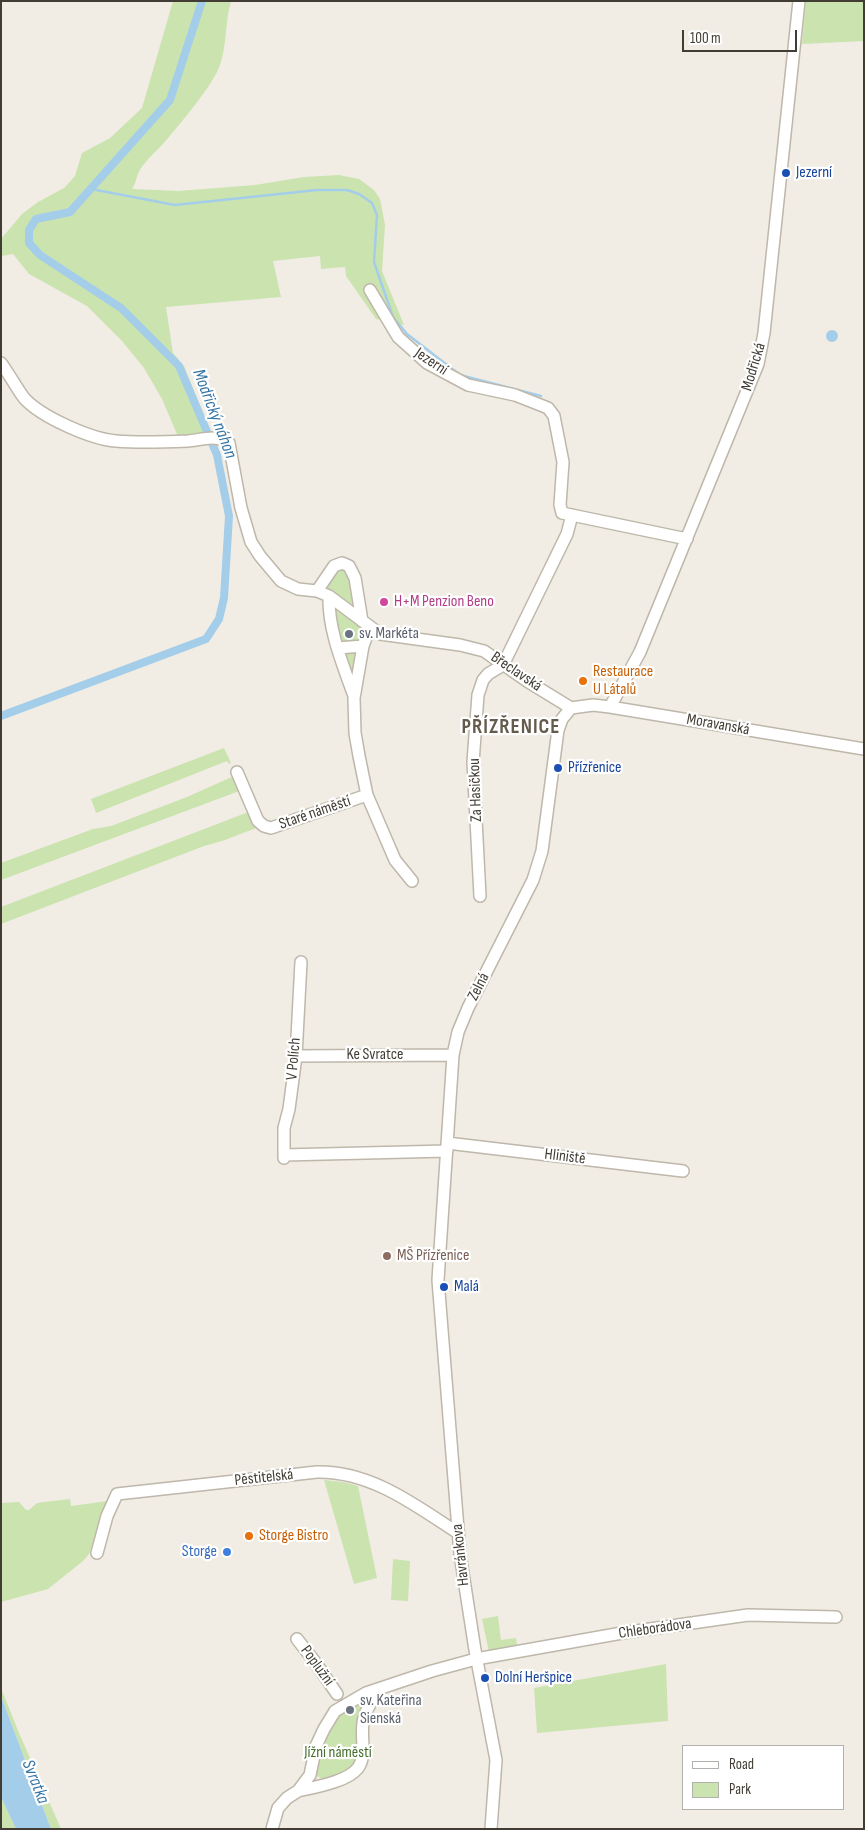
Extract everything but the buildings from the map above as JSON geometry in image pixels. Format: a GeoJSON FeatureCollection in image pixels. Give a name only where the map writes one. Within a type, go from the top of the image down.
{"type":"FeatureCollection","features":[{"type":"Feature","properties":{"kind":"street","name":"Modřická"},"geometry":{"type":"LineString","coordinates":[[610,707],[640,652],[758,364],[764,333],[799,1]]}},
{"type":"Feature","properties":{"kind":"street","name":"Jezerní"},"geometry":{"type":"LineString","coordinates":[[370,290],[398,336],[427,362],[468,385],[515,394],[548,408],[554,416],[563,462],[560,506],[562,514],[572,515]]}},
{"type":"Feature","properties":{"kind":"street"},"geometry":{"type":"LineString","coordinates":[[1,363],[25,399],[51,418],[101,439],[117,441],[218,438],[225,440],[229,443],[241,508],[251,542],[260,556],[281,581],[298,589],[317,591],[329,596],[366,624]]}},
{"type":"Feature","properties":{"kind":"street"},"geometry":{"type":"LineString","coordinates":[[503,665],[567,534],[572,515],[687,539]]}},
{"type":"Feature","properties":{"kind":"street","name":"Staré náměstí"},"geometry":{"type":"LineString","coordinates":[[317,591],[334,566],[342,562],[349,566],[355,578],[366,624],[364,646],[354,698],[356,733],[367,795],[396,860],[412,881]]}},
{"type":"Feature","properties":{"kind":"street","name":"Staré náměstí"},"geometry":{"type":"LineString","coordinates":[[329,596],[329,606],[338,648],[354,698]]}},
{"type":"Feature","properties":{"kind":"street","name":"Břeclavská"},"geometry":{"type":"LineString","coordinates":[[366,624],[380,634],[460,645],[481,650],[571,708]]}},
{"type":"Feature","properties":{"kind":"street"},"geometry":{"type":"LineString","coordinates":[[338,648],[364,646]]}},
{"type":"Feature","properties":{"kind":"street","name":"Za Hasičkou"},"geometry":{"type":"LineString","coordinates":[[480,896],[473,762],[478,695],[483,680],[488,674],[503,665]]}},
{"type":"Feature","properties":{"kind":"street","name":"Moravanská"},"geometry":{"type":"LineString","coordinates":[[571,708],[593,705],[610,707],[864,749]]}},
{"type":"Feature","properties":{"kind":"street","name":"Zelná"},"geometry":{"type":"LineString","coordinates":[[438,1280],[453,1055],[458,1032],[468,1008],[533,880],[542,851],[558,730],[562,719],[571,708]]}},
{"type":"Feature","properties":{"kind":"street","name":"Staré náměstí"},"geometry":{"type":"LineString","coordinates":[[237,772],[258,821],[264,826],[271,828],[367,795]]}},
{"type":"Feature","properties":{"kind":"street","name":"V Polích"},"geometry":{"type":"LineString","coordinates":[[301,962],[296,1056],[289,1109],[284,1128],[284,1156],[447,1147]]}},
{"type":"Feature","properties":{"kind":"street","name":"Ke Svratce"},"geometry":{"type":"LineString","coordinates":[[296,1056],[453,1055]]}},
{"type":"Feature","properties":{"kind":"street","name":"Hliniště"},"geometry":{"type":"LineString","coordinates":[[447,1147],[683,1171]]}},
{"type":"Feature","properties":{"kind":"street","name":"Havránkova"},"geometry":{"type":"LineString","coordinates":[[438,1280],[464,1586],[496,1760],[491,1829]]}},
{"type":"Feature","properties":{"kind":"street","name":"Pěstitelská"},"geometry":{"type":"LineString","coordinates":[[97,1553],[107,1516],[117,1494],[318,1472],[346,1474],[378,1486],[403,1498],[458,1533]]}},
{"type":"Feature","properties":{"kind":"street","name":"Chleborádova"},"geometry":{"type":"LineString","coordinates":[[341,1700],[476,1658],[622,1633],[748,1615],[836,1617]]}},
{"type":"Feature","properties":{"kind":"street","name":"Poplužní"},"geometry":{"type":"LineString","coordinates":[[297,1639],[316,1662],[341,1700]]}},
{"type":"Feature","properties":{"kind":"street"},"geometry":{"type":"LineString","coordinates":[[272,1829],[278,1808],[287,1798],[298,1791],[328,1784],[358,1768],[362,1758],[363,1720],[370,1702],[380,1688]]}},
{"type":"Feature","properties":{"kind":"street"},"geometry":{"type":"LineString","coordinates":[[298,1791],[310,1775],[316,1746],[341,1700]]}},
{"type":"Feature","properties":{"kind":"green space"},"geometry":{"type":"Polygon","coordinates":[[[173,1],[231,1],[222,57],[216,73],[204,92],[169,137],[141,168],[132,189],[178,191],[255,185],[304,177],[339,175],[359,179],[374,190],[380,199],[385,225],[382,271],[404,325],[376,319],[346,276],[345,267],[321,269],[320,256],[273,261],[281,297],[166,307],[173,353],[184,366],[212,435],[179,439],[162,399],[144,368],[122,341],[87,306],[29,274],[13,254],[1,256],[1,239],[22,214],[38,202],[64,188],[75,176],[82,153],[110,138],[142,108],[173,1]]]}},
{"type":"Feature","properties":{"kind":"green space"},"geometry":{"type":"Polygon","coordinates":[[[806,1],[864,1],[864,41],[802,44],[806,1]]]}},
{"type":"Feature","properties":{"kind":"green space"},"geometry":{"type":"Polygon","coordinates":[[[336,568],[348,568],[356,610],[324,589],[336,568]]]}},
{"type":"Feature","properties":{"kind":"green space"},"geometry":{"type":"Polygon","coordinates":[[[332,604],[343,610],[364,630],[362,641],[346,645],[339,641],[332,604]]]}},
{"type":"Feature","properties":{"kind":"green space"},"geometry":{"type":"Polygon","coordinates":[[[358,650],[355,674],[349,675],[343,652],[358,650]]]}},
{"type":"Feature","properties":{"kind":"green space"},"geometry":{"type":"Polygon","coordinates":[[[224,748],[231,763],[229,764],[227,761],[96,813],[91,799],[224,748]]]}},
{"type":"Feature","properties":{"kind":"green space"},"geometry":{"type":"Polygon","coordinates":[[[234,776],[242,790],[1,880],[1,863],[93,829],[111,826],[187,797],[234,776]]]}},
{"type":"Feature","properties":{"kind":"green space"},"geometry":{"type":"Polygon","coordinates":[[[251,811],[259,827],[204,846],[1,924],[1,907],[251,811]]]}},
{"type":"Feature","properties":{"kind":"green space"},"geometry":{"type":"Polygon","coordinates":[[[324,1480],[358,1486],[377,1578],[354,1584],[324,1480]]]}},
{"type":"Feature","properties":{"kind":"green space"},"geometry":{"type":"Polygon","coordinates":[[[70,1499],[71,1506],[108,1501],[89,1554],[48,1589],[1,1602],[1,1503],[19,1502],[26,1510],[29,1510],[37,1503],[70,1499]]]}},
{"type":"Feature","properties":{"kind":"green space"},"geometry":{"type":"Polygon","coordinates":[[[393,1559],[410,1561],[408,1601],[391,1600],[393,1559]]]}},
{"type":"Feature","properties":{"kind":"green space"},"geometry":{"type":"Polygon","coordinates":[[[498,1616],[501,1640],[516,1638],[517,1646],[489,1652],[482,1619],[498,1616]]]}},
{"type":"Feature","properties":{"kind":"green space"},"geometry":{"type":"Polygon","coordinates":[[[666,1664],[668,1721],[537,1733],[534,1688],[666,1664]]]}},
{"type":"Feature","properties":{"kind":"green space"},"geometry":{"type":"Polygon","coordinates":[[[1,1688],[61,1829],[51,1829],[1,1696],[1,1688]]]}},
{"type":"Feature","properties":{"kind":"green space","name":"Jížní náměstí"},"geometry":{"type":"Polygon","coordinates":[[[364,1698],[367,1702],[357,1758],[348,1770],[325,1781],[314,1774],[320,1748],[327,1731],[343,1710],[364,1698]]]}},
{"type":"Feature","properties":{"kind":"green space"},"geometry":{"type":"Polygon","coordinates":[[[1,1797],[16,1829],[1,1829],[1,1797]]]}},
{"type":"Feature","properties":{"kind":"water"},"geometry":{"type":"Polygon","coordinates":[[[830,330],[834,330],[838,336],[834,342],[830,342],[826,338],[826,334],[830,330]]]}},
{"type":"Feature","properties":{"kind":"water"},"geometry":{"type":"Polygon","coordinates":[[[1,1696],[51,1829],[16,1829],[1,1797],[1,1696]]]}},
{"type":"Feature","properties":{"kind":"waterway","name":"Modřický náhon"},"geometry":{"type":"LineString","coordinates":[[1,716],[206,639],[219,619],[224,598],[229,516],[217,455],[179,366],[121,308],[40,255],[29,243],[29,230],[36,219],[70,212],[170,100],[202,1]]}},
{"type":"Feature","properties":{"kind":"waterway"},"geometry":{"type":"LineString","coordinates":[[91,189],[175,205],[317,190],[347,190],[359,194],[372,203],[377,215],[374,262],[393,317],[407,334],[460,375],[541,396]]}},
{"type":"Feature","properties":{"kind":"place","name":"Jezerní"},"geometry":{"type":"Point","coordinates":[786,173]}},
{"type":"Feature","properties":{"kind":"place","name":"H+M Penzion Beno"},"geometry":{"type":"Point","coordinates":[384,602]}},
{"type":"Feature","properties":{"kind":"place","name":"sv. Markéta"},"geometry":{"type":"Point","coordinates":[349,634]}},
{"type":"Feature","properties":{"kind":"place","name":"Restaurace U Látalů"},"geometry":{"type":"Point","coordinates":[583,681]}},
{"type":"Feature","properties":{"kind":"place","name":"Přízřenice"},"geometry":{"type":"Point","coordinates":[558,768]}},
{"type":"Feature","properties":{"kind":"place","name":"MŠ Přízřenice"},"geometry":{"type":"Point","coordinates":[387,1256]}},
{"type":"Feature","properties":{"kind":"place","name":"Malá"},"geometry":{"type":"Point","coordinates":[444,1287]}},
{"type":"Feature","properties":{"kind":"place","name":"Storge Bistro"},"geometry":{"type":"Point","coordinates":[249,1536]}},
{"type":"Feature","properties":{"kind":"place","name":"Storge"},"geometry":{"type":"Point","coordinates":[227,1552]}},
{"type":"Feature","properties":{"kind":"place","name":"Dolní Heršpice"},"geometry":{"type":"Point","coordinates":[485,1678]}},
{"type":"Feature","properties":{"kind":"place","name":"sv. Kateřina Sienská"},"geometry":{"type":"Point","coordinates":[350,1710]}},
{"type":"Feature","properties":{"kind":"district","name":"PŘÍZŘENICE"},"geometry":{"type":"Point","coordinates":[511,728]}},
{"type":"Feature","properties":{"kind":"water label","name":"Svratka"},"geometry":{"type":"Point","coordinates":[35,1782]}}]}
